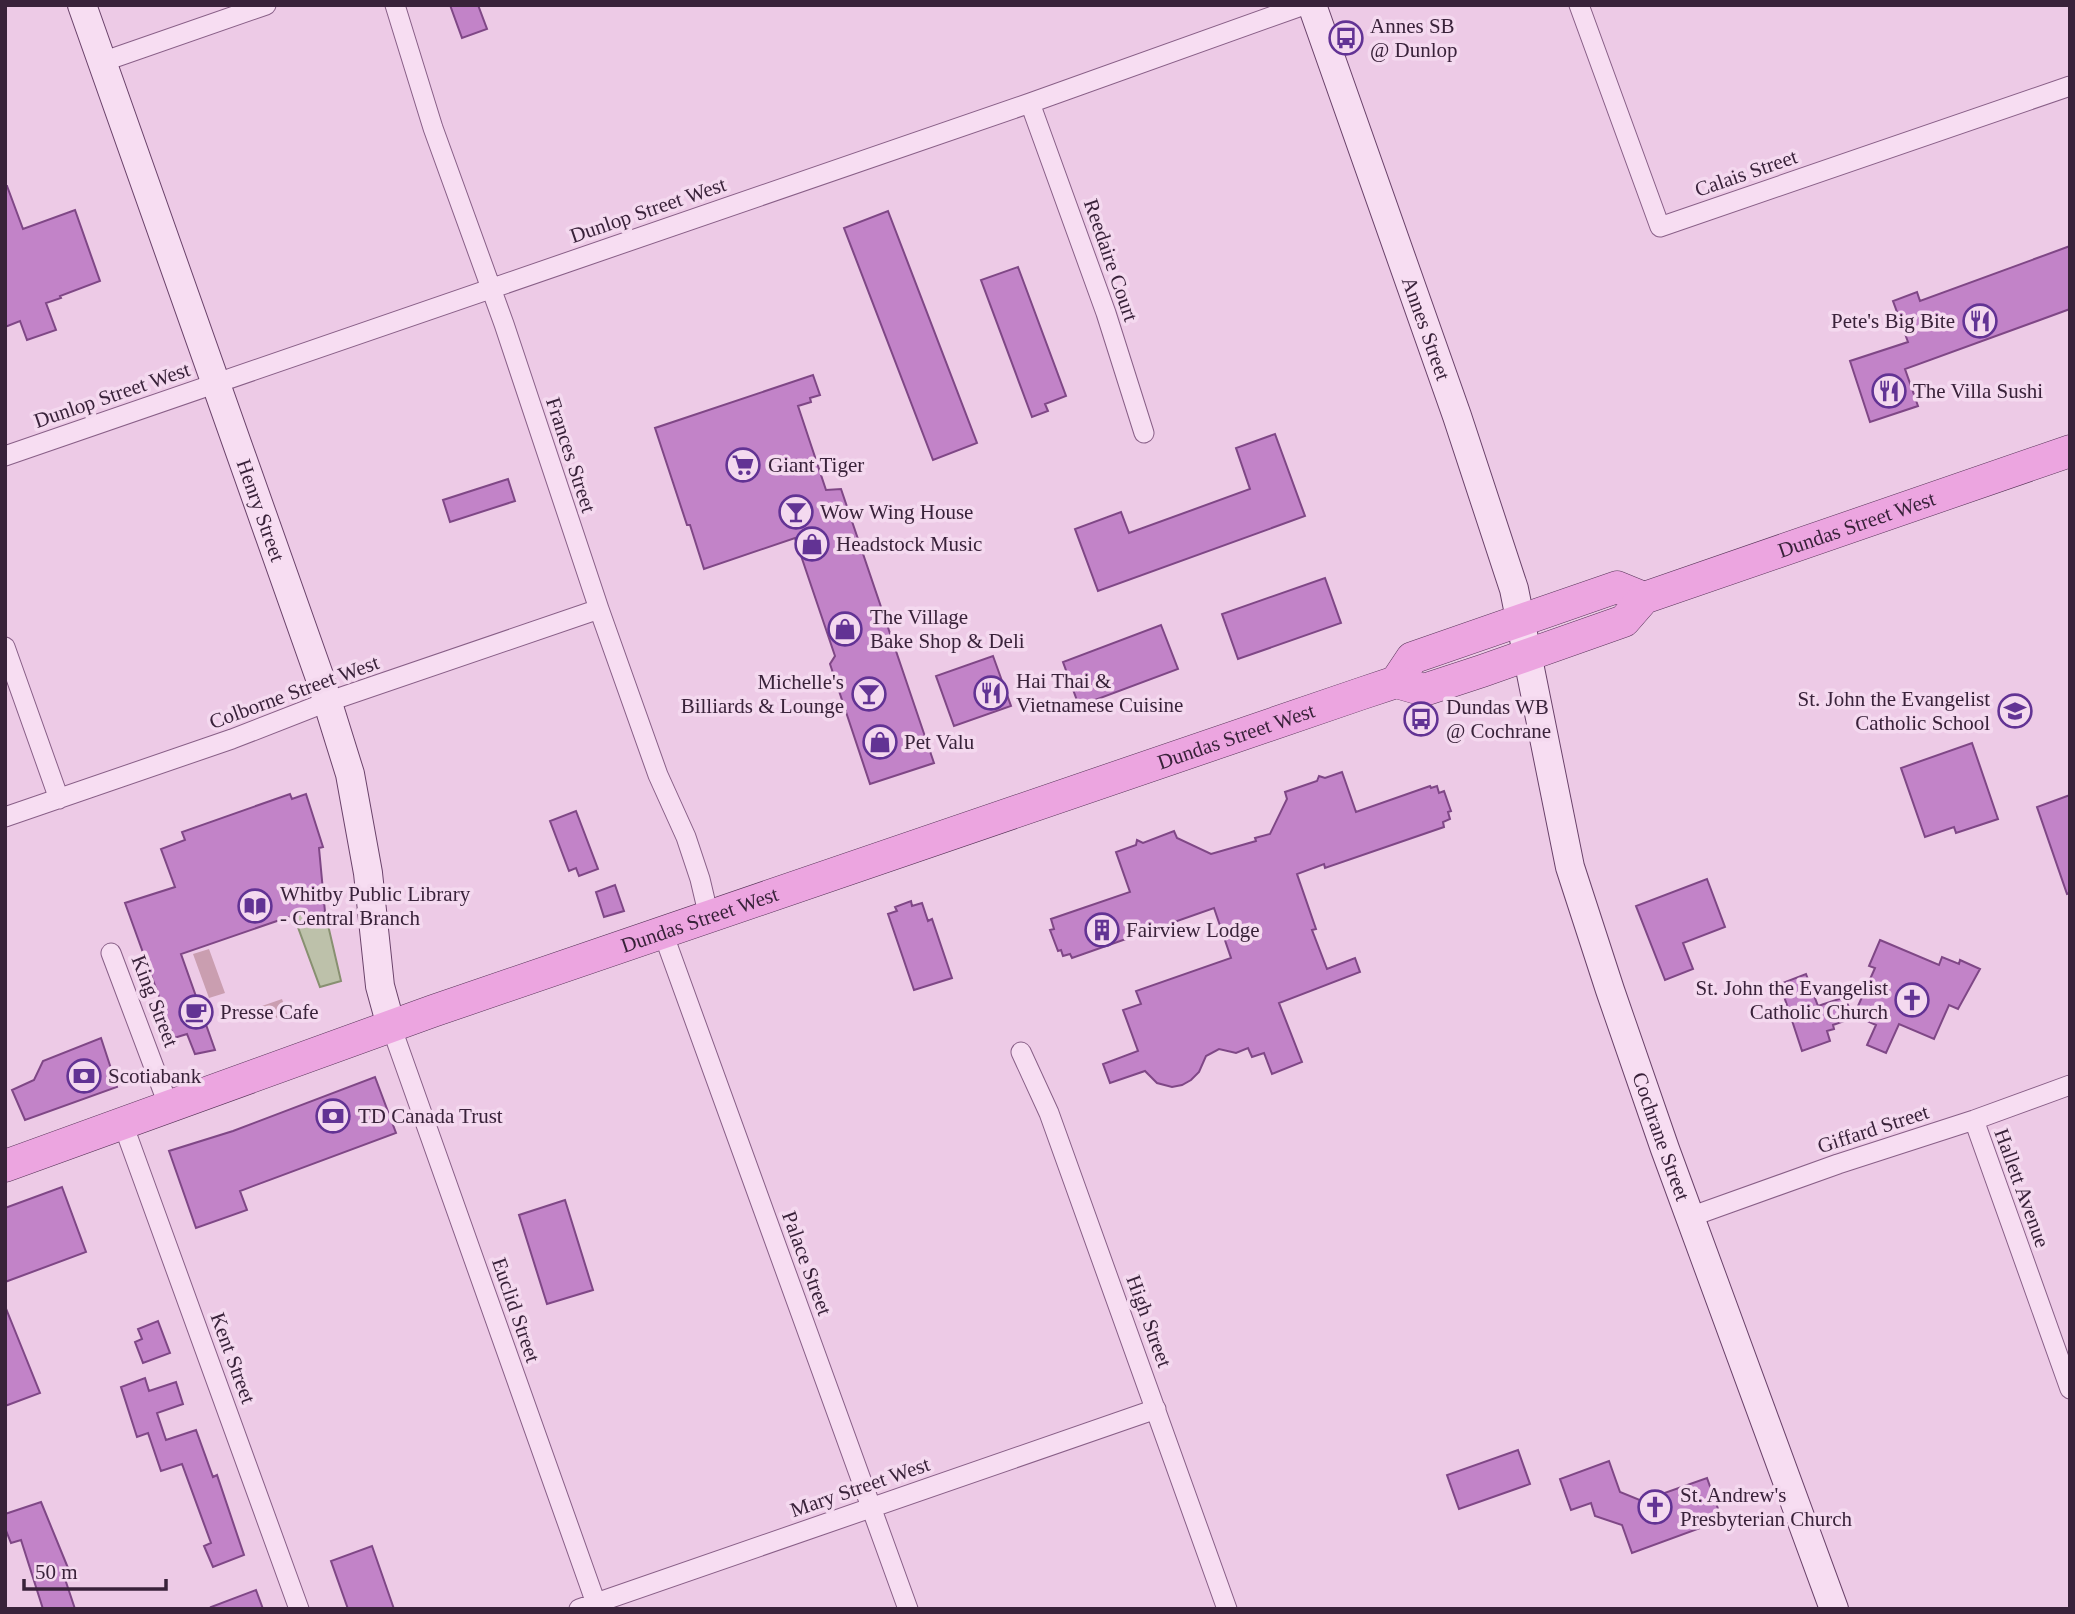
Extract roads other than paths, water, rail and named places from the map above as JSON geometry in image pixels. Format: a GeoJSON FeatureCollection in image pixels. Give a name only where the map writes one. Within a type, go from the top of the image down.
{"type":"FeatureCollection","features":[{"type":"Feature","properties":{"kind":"main road","name":"Henry Street"},"geometry":{"type":"LineString","coordinates":[[82,5],[350,774],[368,873],[380,986],[391,1026]]}},
{"type":"Feature","properties":{"kind":"main road","name":"Annes Street"},"geometry":{"type":"LineString","coordinates":[[1312,5],[1457,416],[1514,589],[1528,654]]}},
{"type":"Feature","properties":{"kind":"main road","name":"Dundas Street West"},"geometry":{"type":"LineString","coordinates":[[5,1166],[391,1026],[1396,682],[1424,690],[1624,621],[1644,598],[2070,451]]}},
{"type":"Feature","properties":{"kind":"main road"},"geometry":{"type":"LineString","coordinates":[[1396,682],[1412,658],[1617,587],[1644,598]]}},
{"type":"Feature","properties":{"kind":"main road","name":"Cochrane Street"},"geometry":{"type":"LineString","coordinates":[[1528,654],[1570,867],[1609,990],[1834,1609]]}},
{"type":"Feature","properties":{"kind":"street"},"geometry":{"type":"LineString","coordinates":[[102,62],[266,5]]}},
{"type":"Feature","properties":{"kind":"street","name":"Frances Street"},"geometry":{"type":"LineString","coordinates":[[395,5],[433,128],[599,609],[658,775],[686,837],[709,917]]}},
{"type":"Feature","properties":{"kind":"street","name":"Dunlop Street West"},"geometry":{"type":"LineString","coordinates":[[5,456],[1030,103],[1304,5]]}},
{"type":"Feature","properties":{"kind":"street","name":"Calais Street"},"geometry":{"type":"LineString","coordinates":[[1579,5],[1660,227],[2070,86]]}},
{"type":"Feature","properties":{"kind":"street","name":"Reedaire Court"},"geometry":{"type":"LineString","coordinates":[[1030,103],[1106,313],[1144,433]]}},
{"type":"Feature","properties":{"kind":"street","name":"Colborne Street West"},"geometry":{"type":"LineString","coordinates":[[5,817],[232,739],[327,702],[599,609]]}},
{"type":"Feature","properties":{"kind":"street"},"geometry":{"type":"LineString","coordinates":[[5,647],[59,799]]}},
{"type":"Feature","properties":{"kind":"street","name":"Palace Street"},"geometry":{"type":"LineString","coordinates":[[663,933],[908,1609]]}},
{"type":"Feature","properties":{"kind":"street","name":"King Street"},"geometry":{"type":"LineString","coordinates":[[111,953],[156,1066],[169,1107]]}},
{"type":"Feature","properties":{"kind":"street","name":"Euclid Street"},"geometry":{"type":"LineString","coordinates":[[391,1026],[591,1607]]}},
{"type":"Feature","properties":{"kind":"street","name":"High Street"},"geometry":{"type":"LineString","coordinates":[[1021,1052],[1049,1113],[1227,1609]]}},
{"type":"Feature","properties":{"kind":"street","name":"Giffard Street"},"geometry":{"type":"LineString","coordinates":[[1690,1217],[2070,1085]]}},
{"type":"Feature","properties":{"kind":"street","name":"Hallett Avenue"},"geometry":{"type":"LineString","coordinates":[[1974,1120],[2070,1389]]}},
{"type":"Feature","properties":{"kind":"street","name":"Kent Street"},"geometry":{"type":"LineString","coordinates":[[123,1124],[299,1609]]}},
{"type":"Feature","properties":{"kind":"street","name":"Mary Street West"},"geometry":{"type":"LineString","coordinates":[[591,1607],[1156,1409]]}},
{"type":"Feature","properties":{"kind":"place","name":"Annes SB @ Dunlop"},"geometry":{"type":"Point","coordinates":[1346,38]}},
{"type":"Feature","properties":{"kind":"place","name":"Pete's Big Bite"},"geometry":{"type":"Point","coordinates":[1980,321]}},
{"type":"Feature","properties":{"kind":"place","name":"The Villa Sushi"},"geometry":{"type":"Point","coordinates":[1889,391]}},
{"type":"Feature","properties":{"kind":"place","name":"Giant Tiger"},"geometry":{"type":"Point","coordinates":[743,465]}},
{"type":"Feature","properties":{"kind":"place","name":"Wow Wing House"},"geometry":{"type":"Point","coordinates":[796,512]}},
{"type":"Feature","properties":{"kind":"place","name":"Headstock Music"},"geometry":{"type":"Point","coordinates":[812,544]}},
{"type":"Feature","properties":{"kind":"place","name":"The Village Bake Shop & Deli"},"geometry":{"type":"Point","coordinates":[845,629]}},
{"type":"Feature","properties":{"kind":"place","name":"Hai Thai & Vietnamese Cuisine"},"geometry":{"type":"Point","coordinates":[991,693]}},
{"type":"Feature","properties":{"kind":"place","name":"Michelle's Billiards & Lounge"},"geometry":{"type":"Point","coordinates":[869,694]}},
{"type":"Feature","properties":{"kind":"place","name":"St. John the Evangelist Catholic School"},"geometry":{"type":"Point","coordinates":[2015,711]}},
{"type":"Feature","properties":{"kind":"place","name":"Dundas WB @ Cochrane"},"geometry":{"type":"Point","coordinates":[1421,719]}},
{"type":"Feature","properties":{"kind":"place","name":"Pet Valu"},"geometry":{"type":"Point","coordinates":[880,742]}},
{"type":"Feature","properties":{"kind":"place","name":"Whitby Public Library - Central Branch"},"geometry":{"type":"Point","coordinates":[255,906]}},
{"type":"Feature","properties":{"kind":"place","name":"Fairview Lodge"},"geometry":{"type":"Point","coordinates":[1102,930]}},
{"type":"Feature","properties":{"kind":"place","name":"St. John the Evangelist Catholic Church"},"geometry":{"type":"Point","coordinates":[1912,1000]}},
{"type":"Feature","properties":{"kind":"place","name":"Presse Cafe"},"geometry":{"type":"Point","coordinates":[196,1012]}},
{"type":"Feature","properties":{"kind":"place","name":"Scotiabank"},"geometry":{"type":"Point","coordinates":[84,1076]}},
{"type":"Feature","properties":{"kind":"place","name":"TD Canada Trust"},"geometry":{"type":"Point","coordinates":[333,1116]}},
{"type":"Feature","properties":{"kind":"place","name":"St. Andrew's Presbyterian Church"},"geometry":{"type":"Point","coordinates":[1655,1507]}}]}
